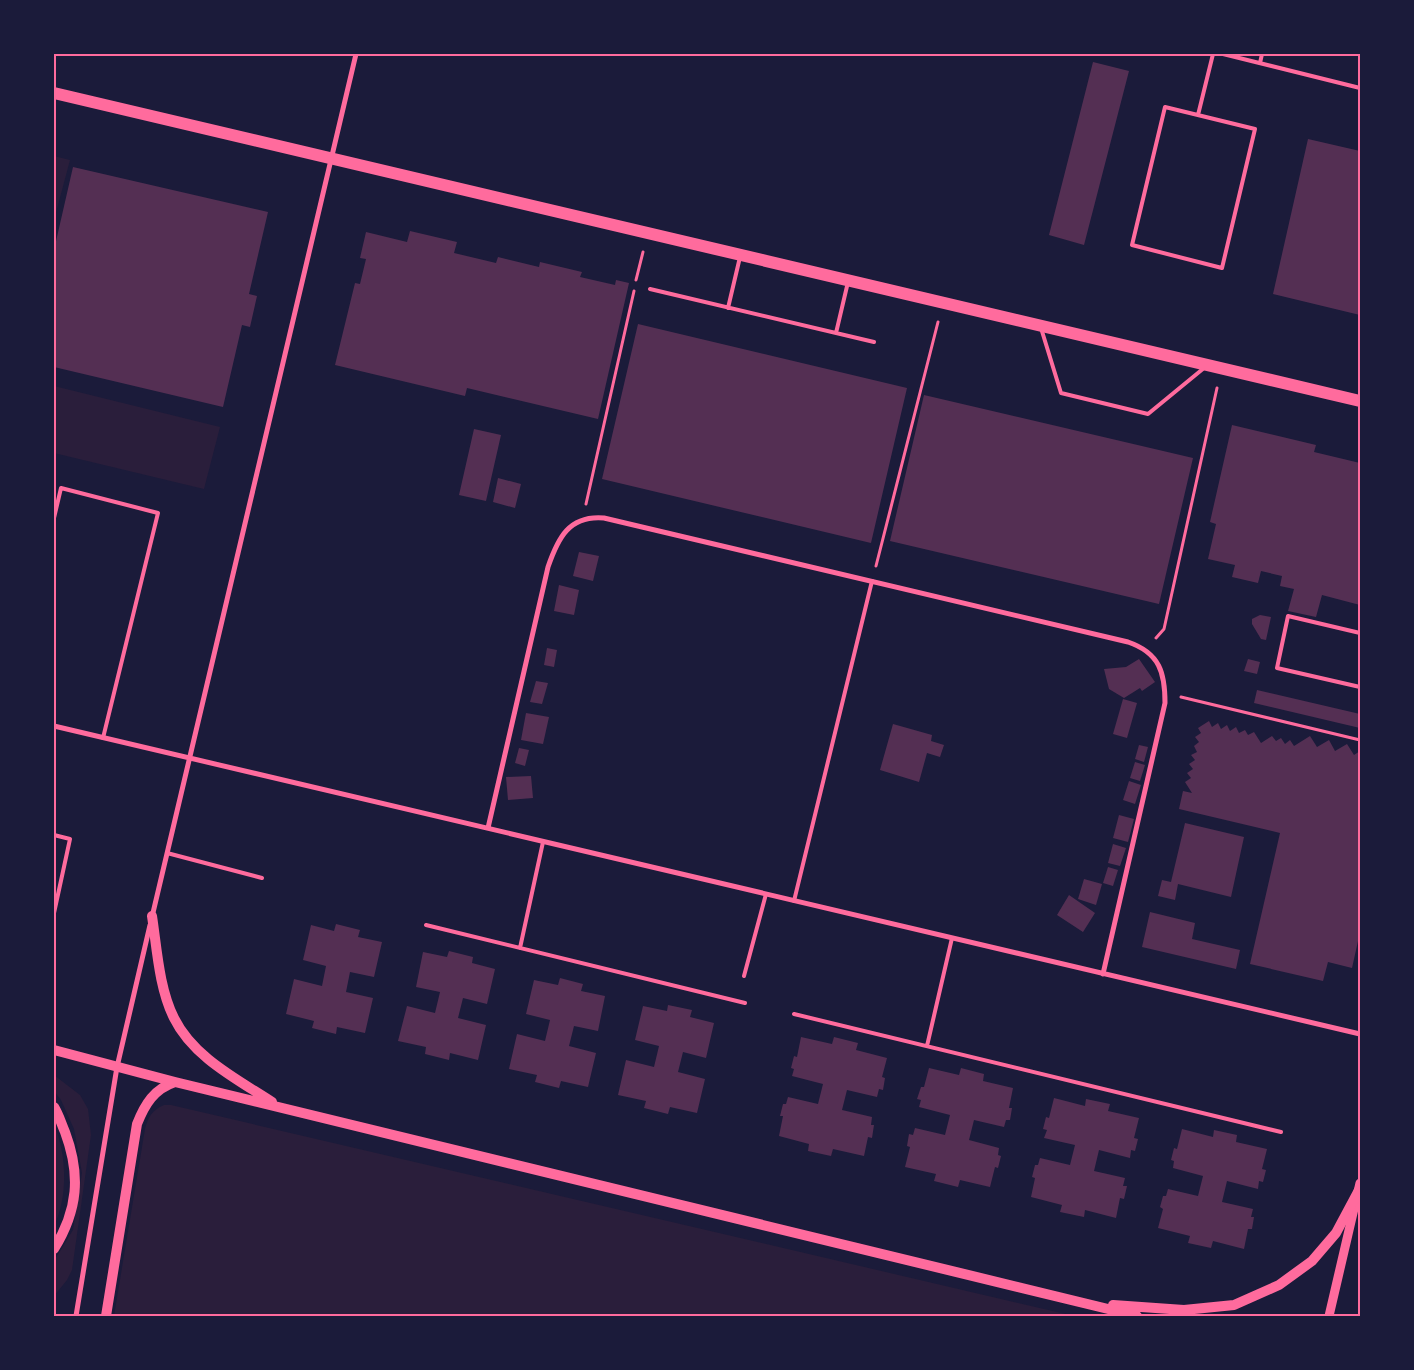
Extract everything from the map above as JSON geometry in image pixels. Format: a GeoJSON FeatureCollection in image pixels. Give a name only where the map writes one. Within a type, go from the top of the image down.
{"type":"FeatureCollection","features":[{"type":"Feature","properties":{"kind":"main road"},"geometry":{"type":"LineString","coordinates":[[54,93],[1360,401]]}},
{"type":"Feature","properties":{"kind":"main road"},"geometry":{"type":"LineString","coordinates":[[152,916],[164,989],[174,1018],[192,1044],[210,1061],[279,1107]]}},
{"type":"Feature","properties":{"kind":"main road"},"geometry":{"type":"LineString","coordinates":[[54,1050],[175,1082],[1137,1316]]}},
{"type":"Feature","properties":{"kind":"main road"},"geometry":{"type":"LineString","coordinates":[[106,1316],[137,1124],[141,1113],[150,1099],[163,1086],[175,1082]]}},
{"type":"Feature","properties":{"kind":"main road"},"geometry":{"type":"LineString","coordinates":[[54,1107],[68,1141],[75,1169],[75,1197],[66,1227],[54,1249]]}},
{"type":"Feature","properties":{"kind":"main road"},"geometry":{"type":"LineString","coordinates":[[1084,1304],[1184,1310],[1234,1305],[1279,1285],[1312,1261],[1336,1233],[1359,1187]]}},
{"type":"Feature","properties":{"kind":"street"},"geometry":{"type":"LineString","coordinates":[[76,1316],[117,1067],[356,54]]}},
{"type":"Feature","properties":{"kind":"street"},"geometry":{"type":"LineString","coordinates":[[488,828],[548,567],[553,552],[565,532],[574,523],[593,517],[604,518],[872,581],[1128,642],[1147,651],[1159,664],[1163,672],[1165,693],[1161,723],[1103,974]]}},
{"type":"Feature","properties":{"kind":"street"},"geometry":{"type":"LineString","coordinates":[[54,726],[1360,1034]]}},
{"type":"Feature","properties":{"kind":"street"},"geometry":{"type":"LineString","coordinates":[[1329,1316],[1359,1187]]}},
{"type":"Feature","properties":{"kind":"lane"},"geometry":{"type":"LineString","coordinates":[[1198,115],[1213,54]]}},
{"type":"Feature","properties":{"kind":"lane"},"geometry":{"type":"LineString","coordinates":[[1224,54],[1360,88]]}},
{"type":"Feature","properties":{"kind":"lane"},"geometry":{"type":"LineString","coordinates":[[1260,63],[1262,54]]}},
{"type":"Feature","properties":{"kind":"lane"},"geometry":{"type":"LineString","coordinates":[[1165,107],[1198,115],[1255,129],[1222,268],[1132,246],[1165,107]]}},
{"type":"Feature","properties":{"kind":"lane"},"geometry":{"type":"LineString","coordinates":[[728,308],[740,255]]}},
{"type":"Feature","properties":{"kind":"lane"},"geometry":{"type":"LineString","coordinates":[[836,333],[848,280]]}},
{"type":"Feature","properties":{"kind":"lane"},"geometry":{"type":"LineString","coordinates":[[650,289],[874,342]]}},
{"type":"Feature","properties":{"kind":"lane"},"geometry":{"type":"LineString","coordinates":[[1041,325],[1061,393],[1148,414],[1208,365]]}},
{"type":"Feature","properties":{"kind":"lane"},"geometry":{"type":"LineString","coordinates":[[54,518],[61,488],[158,512],[102,738]]}},
{"type":"Feature","properties":{"kind":"lane"},"geometry":{"type":"LineString","coordinates":[[794,900],[872,581]]}},
{"type":"Feature","properties":{"kind":"lane"},"geometry":{"type":"LineString","coordinates":[[1360,633],[1288,616],[1277,668],[1360,687]]}},
{"type":"Feature","properties":{"kind":"lane"},"geometry":{"type":"LineString","coordinates":[[54,835],[70,839],[54,913]]}},
{"type":"Feature","properties":{"kind":"lane"},"geometry":{"type":"LineString","coordinates":[[520,948],[543,842]]}},
{"type":"Feature","properties":{"kind":"lane"},"geometry":{"type":"LineString","coordinates":[[167,854],[262,878]]}},
{"type":"Feature","properties":{"kind":"lane"},"geometry":{"type":"LineString","coordinates":[[744,976],[766,894]]}},
{"type":"Feature","properties":{"kind":"lane"},"geometry":{"type":"LineString","coordinates":[[426,926],[745,1002]]}},
{"type":"Feature","properties":{"kind":"lane"},"geometry":{"type":"LineString","coordinates":[[927,1046],[952,938]]}},
{"type":"Feature","properties":{"kind":"lane"},"geometry":{"type":"LineString","coordinates":[[794,1014],[1281,1132]]}},
{"type":"Feature","properties":{"kind":"path"},"geometry":{"type":"LineString","coordinates":[[636,280],[647,233]]}},
{"type":"Feature","properties":{"kind":"path"},"geometry":{"type":"LineString","coordinates":[[583,520],[634,290]]}},
{"type":"Feature","properties":{"kind":"path"},"geometry":{"type":"LineString","coordinates":[[872,581],[943,302]]}},
{"type":"Feature","properties":{"kind":"path"},"geometry":{"type":"LineString","coordinates":[[1147,651],[1164,629],[1221,368]]}},
{"type":"Feature","properties":{"kind":"path"},"geometry":{"type":"LineString","coordinates":[[1165,693],[1360,740]]}},
{"type":"Feature","properties":{"kind":"shaded area"},"geometry":{"type":"Polygon","coordinates":[[[54,156],[70,160],[54,220],[54,156]]]}},
{"type":"Feature","properties":{"kind":"shaded area"},"geometry":{"type":"Polygon","coordinates":[[[54,386],[220,427],[204,489],[54,453],[54,386]]]}},
{"type":"Feature","properties":{"kind":"shaded area"},"geometry":{"type":"Polygon","coordinates":[[[54,1075],[80,1095],[88,1109],[91,1135],[72,1270],[67,1280],[54,1296],[54,1261],[73,1230],[82,1173],[74,1129],[61,1100],[54,1091],[54,1075]]]}},
{"type":"Feature","properties":{"kind":"shaded area"},"geometry":{"type":"Polygon","coordinates":[[[164,1105],[171,1105],[1074,1316],[114,1316],[145,1129],[151,1114],[164,1105]]]}},
{"type":"Feature","properties":{"kind":"shaded area"},"geometry":{"type":"Polygon","coordinates":[[[54,1125],[61,1149],[64,1189],[59,1215],[54,1226],[54,1125]]]}},
{"type":"Feature","properties":{"kind":"building"},"geometry":{"type":"Polygon","coordinates":[[[1093,62],[1129,71],[1084,245],[1049,235],[1093,62]]]}},
{"type":"Feature","properties":{"kind":"building"},"geometry":{"type":"Polygon","coordinates":[[[1308,139],[1360,151],[1360,315],[1273,294],[1308,139]]]}},
{"type":"Feature","properties":{"kind":"building"},"geometry":{"type":"Polygon","coordinates":[[[73,167],[268,212],[249,294],[257,296],[250,327],[242,325],[223,407],[54,367],[54,250],[73,167]]]}},
{"type":"Feature","properties":{"kind":"building"},"geometry":{"type":"Polygon","coordinates":[[[410,231],[457,242],[454,253],[496,263],[498,257],[539,267],[540,262],[582,272],[580,277],[615,285],[616,280],[629,283],[598,419],[467,388],[465,396],[335,365],[355,283],[360,284],[366,259],[360,258],[366,232],[407,242],[410,231]]]}},
{"type":"Feature","properties":{"kind":"building"},"geometry":{"type":"Polygon","coordinates":[[[638,324],[907,388],[871,543],[602,479],[638,324]]]}},
{"type":"Feature","properties":{"kind":"building"},"geometry":{"type":"Polygon","coordinates":[[[924,395],[1193,458],[1159,604],[890,541],[924,395]]]}},
{"type":"Feature","properties":{"kind":"building"},"geometry":{"type":"Polygon","coordinates":[[[1232,425],[1316,445],[1314,452],[1360,463],[1360,605],[1322,595],[1316,617],[1288,611],[1294,589],[1280,586],[1282,576],[1261,571],[1258,583],[1232,577],[1235,565],[1208,559],[1216,524],[1210,522],[1232,425]]]}},
{"type":"Feature","properties":{"kind":"building"},"geometry":{"type":"Polygon","coordinates":[[[474,429],[501,435],[486,501],[459,495],[474,429]]]}},
{"type":"Feature","properties":{"kind":"building"},"geometry":{"type":"Polygon","coordinates":[[[498,478],[521,484],[515,508],[493,502],[498,478]]]}},
{"type":"Feature","properties":{"kind":"building"},"geometry":{"type":"Polygon","coordinates":[[[579,552],[599,556],[593,581],[573,576],[579,552]]]}},
{"type":"Feature","properties":{"kind":"building"},"geometry":{"type":"Polygon","coordinates":[[[559,585],[579,590],[574,615],[554,611],[559,585]]]}},
{"type":"Feature","properties":{"kind":"building"},"geometry":{"type":"Polygon","coordinates":[[[1260,615],[1271,617],[1266,640],[1261,639],[1252,624],[1252,619],[1260,615]]]}},
{"type":"Feature","properties":{"kind":"building"},"geometry":{"type":"Polygon","coordinates":[[[547,648],[557,650],[554,667],[544,665],[547,648]]]}},
{"type":"Feature","properties":{"kind":"building"},"geometry":{"type":"Polygon","coordinates":[[[1139,659],[1155,682],[1142,691],[1140,688],[1124,698],[1109,689],[1104,669],[1126,667],[1139,659]]]}},
{"type":"Feature","properties":{"kind":"building"},"geometry":{"type":"Polygon","coordinates":[[[1248,659],[1260,662],[1257,674],[1244,671],[1248,659]]]}},
{"type":"Feature","properties":{"kind":"building"},"geometry":{"type":"Polygon","coordinates":[[[536,681],[548,683],[542,704],[530,702],[536,681]]]}},
{"type":"Feature","properties":{"kind":"building"},"geometry":{"type":"Polygon","coordinates":[[[1257,690],[1360,714],[1360,728],[1254,703],[1257,690]]]}},
{"type":"Feature","properties":{"kind":"building"},"geometry":{"type":"Polygon","coordinates":[[[1123,699],[1137,703],[1127,738],[1113,734],[1123,699]]]}},
{"type":"Feature","properties":{"kind":"building"},"geometry":{"type":"Polygon","coordinates":[[[526,713],[549,717],[543,744],[521,740],[526,713]]]}},
{"type":"Feature","properties":{"kind":"building"},"geometry":{"type":"Polygon","coordinates":[[[1209,721],[1212,727],[1218,723],[1221,729],[1227,725],[1230,731],[1236,727],[1239,733],[1245,730],[1248,735],[1254,732],[1261,743],[1272,736],[1276,741],[1281,738],[1285,744],[1290,740],[1294,746],[1310,736],[1317,747],[1329,740],[1335,751],[1347,744],[1354,755],[1360,751],[1360,932],[1352,968],[1328,962],[1323,981],[1250,964],[1280,833],[1179,809],[1183,791],[1192,793],[1185,782],[1191,778],[1187,773],[1193,769],[1189,764],[1195,760],[1191,755],[1197,752],[1194,746],[1199,742],[1195,737],[1201,733],[1198,728],[1209,721]]]}},
{"type":"Feature","properties":{"kind":"building"},"geometry":{"type":"Polygon","coordinates":[[[893,724],[932,735],[931,741],[944,745],[940,757],[927,753],[919,782],[880,770],[893,724]]]}},
{"type":"Feature","properties":{"kind":"building"},"geometry":{"type":"Polygon","coordinates":[[[1139,745],[1148,747],[1144,762],[1135,759],[1139,745]]]}},
{"type":"Feature","properties":{"kind":"building"},"geometry":{"type":"Polygon","coordinates":[[[519,748],[529,750],[525,766],[515,763],[519,748]]]}},
{"type":"Feature","properties":{"kind":"building"},"geometry":{"type":"Polygon","coordinates":[[[1135,762],[1145,765],[1140,781],[1130,778],[1135,762]]]}},
{"type":"Feature","properties":{"kind":"building"},"geometry":{"type":"Polygon","coordinates":[[[531,776],[533,798],[508,800],[506,777],[531,776]]]}},
{"type":"Feature","properties":{"kind":"building"},"geometry":{"type":"Polygon","coordinates":[[[1129,781],[1141,785],[1135,804],[1123,800],[1129,781]]]}},
{"type":"Feature","properties":{"kind":"building"},"geometry":{"type":"Polygon","coordinates":[[[1119,815],[1134,819],[1128,842],[1113,838],[1119,815]]]}},
{"type":"Feature","properties":{"kind":"building"},"geometry":{"type":"Polygon","coordinates":[[[1185,823],[1244,837],[1231,897],[1178,884],[1175,900],[1158,896],[1162,880],[1171,882],[1185,823]]]}},
{"type":"Feature","properties":{"kind":"building"},"geometry":{"type":"Polygon","coordinates":[[[1113,844],[1126,848],[1120,866],[1108,863],[1113,844]]]}},
{"type":"Feature","properties":{"kind":"building"},"geometry":{"type":"Polygon","coordinates":[[[1108,867],[1118,870],[1113,886],[1103,883],[1108,867]]]}},
{"type":"Feature","properties":{"kind":"building"},"geometry":{"type":"Polygon","coordinates":[[[1084,879],[1102,884],[1096,905],[1078,899],[1084,879]]]}},
{"type":"Feature","properties":{"kind":"building"},"geometry":{"type":"Polygon","coordinates":[[[1069,895],[1095,913],[1083,932],[1057,915],[1069,895]]]}},
{"type":"Feature","properties":{"kind":"building"},"geometry":{"type":"Polygon","coordinates":[[[1150,912],[1195,923],[1192,939],[1240,950],[1236,969],[1142,947],[1150,912]]]}},
{"type":"Feature","properties":{"kind":"building"},"geometry":{"type":"Polygon","coordinates":[[[336,924],[360,930],[358,937],[382,942],[374,977],[350,972],[346,992],[373,998],[365,1033],[337,1027],[336,1034],[312,1028],[314,1021],[286,1014],[294,979],[322,986],[326,966],[303,960],[311,925],[334,931],[336,924]]]}},
{"type":"Feature","properties":{"kind":"building"},"geometry":{"type":"Polygon","coordinates":[[[449,951],[473,957],[472,963],[495,969],[487,1004],[463,998],[458,1018],[486,1025],[478,1060],[450,1053],[449,1060],[425,1054],[426,1047],[398,1041],[407,1006],[435,1013],[440,992],[416,987],[423,952],[447,957],[449,951]]]}},
{"type":"Feature","properties":{"kind":"building"},"geometry":{"type":"Polygon","coordinates":[[[560,978],[583,984],[581,991],[605,996],[598,1031],[574,1026],[569,1046],[596,1053],[588,1087],[561,1081],[559,1088],[535,1082],[537,1075],[509,1069],[517,1034],[545,1041],[550,1020],[526,1014],[534,980],[558,985],[560,978]]]}},
{"type":"Feature","properties":{"kind":"building"},"geometry":{"type":"Polygon","coordinates":[[[668,1005],[692,1010],[690,1017],[714,1023],[706,1058],[683,1052],[678,1072],[705,1079],[697,1113],[670,1107],[668,1114],[644,1108],[646,1101],[618,1095],[626,1060],[654,1067],[659,1046],[635,1040],[643,1006],[667,1011],[668,1005]]]}},
{"type":"Feature","properties":{"kind":"building"},"geometry":{"type":"Polygon","coordinates":[[[801,1037],[832,1044],[834,1037],[858,1043],[856,1050],[887,1058],[882,1077],[885,1078],[883,1090],[879,1089],[877,1097],[847,1090],[842,1110],[872,1117],[871,1125],[874,1125],[872,1138],[868,1137],[864,1156],[833,1149],[831,1156],[808,1151],[809,1144],[779,1136],[783,1116],[780,1116],[783,1104],[786,1104],[788,1097],[818,1104],[823,1084],[792,1076],[794,1069],[791,1068],[794,1056],[797,1057],[801,1037]]]}},
{"type":"Feature","properties":{"kind":"building"},"geometry":{"type":"Polygon","coordinates":[[[929,1068],[959,1075],[961,1068],[984,1074],[983,1081],[1013,1088],[1009,1108],[1012,1108],[1010,1120],[1006,1120],[1004,1127],[974,1120],[969,1140],[999,1148],[998,1155],[1001,1156],[998,1168],[995,1167],[990,1187],[960,1180],[958,1187],[934,1181],[936,1174],[905,1167],[910,1147],[907,1146],[909,1134],[913,1135],[915,1128],[945,1135],[950,1115],[919,1107],[921,1100],[917,1099],[921,1087],[924,1087],[929,1068]]]}},
{"type":"Feature","properties":{"kind":"building"},"geometry":{"type":"Polygon","coordinates":[[[1054,1098],[1085,1106],[1086,1099],[1110,1104],[1108,1111],[1139,1118],[1134,1138],[1138,1139],[1135,1151],[1131,1150],[1130,1158],[1099,1150],[1094,1171],[1125,1178],[1123,1186],[1127,1186],[1124,1199],[1120,1198],[1116,1218],[1085,1210],[1084,1217],[1060,1212],[1062,1205],[1031,1197],[1035,1178],[1032,1177],[1035,1165],[1038,1165],[1040,1158],[1070,1165],[1075,1145],[1044,1138],[1047,1130],[1043,1129],[1046,1117],[1049,1118],[1054,1098]]]}},
{"type":"Feature","properties":{"kind":"building"},"geometry":{"type":"Polygon","coordinates":[[[1182,1129],[1213,1137],[1214,1130],[1237,1135],[1236,1142],[1267,1149],[1262,1169],[1266,1170],[1263,1182],[1259,1181],[1258,1189],[1227,1181],[1222,1202],[1253,1209],[1251,1217],[1254,1217],[1252,1229],[1248,1229],[1244,1249],[1213,1241],[1211,1248],[1188,1243],[1190,1236],[1158,1228],[1163,1209],[1160,1207],[1163,1196],[1166,1196],[1168,1189],[1198,1196],[1203,1176],[1173,1168],[1174,1161],[1171,1160],[1174,1148],[1177,1149],[1182,1129]]]}}]}
